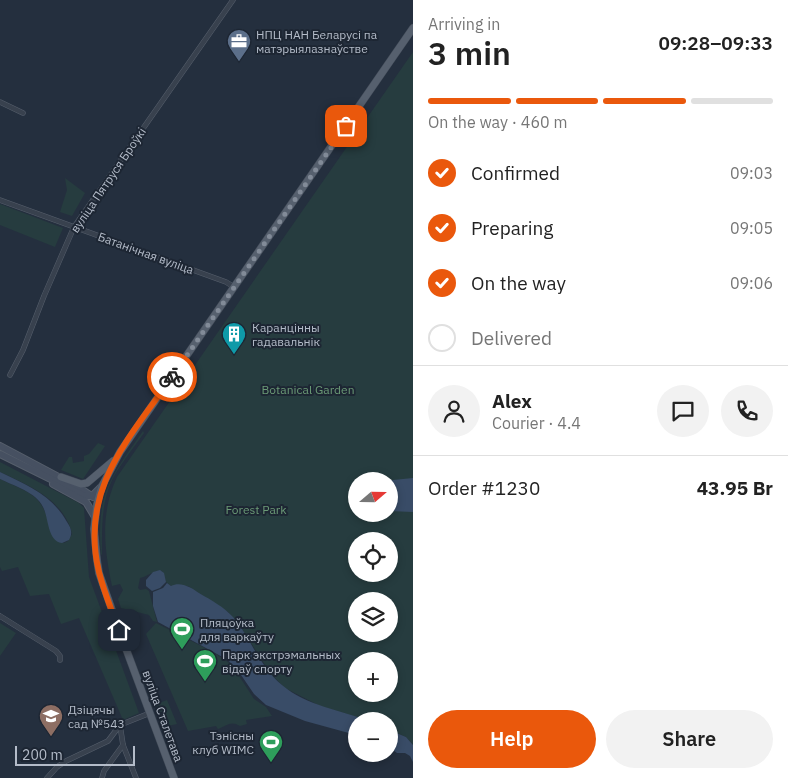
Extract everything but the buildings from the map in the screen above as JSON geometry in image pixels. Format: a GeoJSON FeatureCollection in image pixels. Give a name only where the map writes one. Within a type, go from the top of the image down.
{"type":"FeatureCollection","features":[{"type":"Feature","properties":{"kind":"main road"},"geometry":{"type":"LineString","coordinates":[[61,478],[81,484],[87,483],[115,459],[413,28]]}},
{"type":"Feature","properties":{"kind":"main road"},"geometry":{"type":"LineString","coordinates":[[0,446],[92,496],[97,504]]}},
{"type":"Feature","properties":{"kind":"main road"},"geometry":{"type":"LineString","coordinates":[[0,454],[85,496],[92,496],[102,486]]}},
{"type":"Feature","properties":{"kind":"main road","name":"вуліца Сталетава"},"geometry":{"type":"LineString","coordinates":[[115,459],[102,486],[95,517],[95,547],[99,573],[174,778]]}},
{"type":"Feature","properties":{"kind":"main road"},"geometry":{"type":"LineString","coordinates":[[31,470],[48,482],[86,502],[95,517]]}},
{"type":"Feature","properties":{"kind":"street","name":"вуліца Пятруся Броўкі"},"geometry":{"type":"LineString","coordinates":[[10,375],[24,350],[47,288],[74,227],[233,0]]}},
{"type":"Feature","properties":{"kind":"street"},"geometry":{"type":"LineString","coordinates":[[0,102],[22,113]]}},
{"type":"Feature","properties":{"kind":"street","name":"Батанічная вуліца"},"geometry":{"type":"LineString","coordinates":[[0,200],[226,282],[234,287]]}},
{"type":"Feature","properties":{"kind":"street"},"geometry":{"type":"LineString","coordinates":[[0,616],[56,651],[60,656],[60,660]]}},
{"type":"Feature","properties":{"kind":"street"},"geometry":{"type":"LineString","coordinates":[[49,777],[66,761],[108,741],[120,725],[150,713]]}},
{"type":"Feature","properties":{"kind":"street"},"geometry":{"type":"LineString","coordinates":[[120,725],[123,745],[136,778]]}},
{"type":"Feature","properties":{"kind":"street"},"geometry":{"type":"LineString","coordinates":[[102,778],[104,771],[123,745]]}},
{"type":"Feature","properties":{"kind":"green space","name":"Botanical Garden"},"geometry":{"type":"Polygon","coordinates":[[[413,52],[413,745],[406,737],[398,734],[398,712],[348,712],[348,714],[320,706],[285,688],[271,674],[240,626],[228,612],[188,586],[171,586],[166,582],[162,571],[156,571],[140,578],[138,588],[149,591],[157,622],[153,621],[149,615],[121,608],[118,599],[123,590],[120,584],[112,586],[107,558],[106,517],[117,477],[413,52]]]}},
{"type":"Feature","properties":{"kind":"green space"},"geometry":{"type":"Polygon","coordinates":[[[65,178],[85,193],[72,216],[60,212],[67,190],[65,178]]]}},
{"type":"Feature","properties":{"kind":"green space"},"geometry":{"type":"Polygon","coordinates":[[[0,204],[63,228],[55,247],[0,225],[0,204]]]}},
{"type":"Feature","properties":{"kind":"green space"},"geometry":{"type":"Polygon","coordinates":[[[143,431],[144,433],[120,466],[109,487],[103,515],[101,555],[100,534],[103,501],[114,475],[143,431]]]}},
{"type":"Feature","properties":{"kind":"green space"},"geometry":{"type":"Polygon","coordinates":[[[98,443],[105,446],[83,479],[61,470],[69,457],[72,457],[73,463],[84,461],[84,456],[89,454],[98,443]]]}},
{"type":"Feature","properties":{"kind":"green space"},"geometry":{"type":"Polygon","coordinates":[[[0,462],[79,503],[84,508],[89,577],[139,713],[123,720],[79,618],[61,624],[49,594],[30,596],[18,567],[2,571],[0,567],[0,479],[30,493],[36,498],[45,511],[52,535],[64,543],[68,541],[72,534],[68,522],[54,503],[33,488],[0,472],[0,462]]]}},
{"type":"Feature","properties":{"kind":"green space"},"geometry":{"type":"Polygon","coordinates":[[[0,623],[16,633],[0,656],[0,623]]]}},
{"type":"Feature","properties":{"kind":"green space","name":"Парк экстрэмальных відаў спорту"},"geometry":{"type":"Polygon","coordinates":[[[156,623],[213,652],[232,665],[254,699],[266,707],[272,716],[246,720],[247,724],[240,726],[231,724],[218,729],[216,726],[188,731],[146,634],[156,623]]]}},
{"type":"Feature","properties":{"kind":"green space"},"geometry":{"type":"Polygon","coordinates":[[[167,700],[177,724],[164,727],[156,704],[167,700]]]}},
{"type":"Feature","properties":{"kind":"water"},"geometry":{"type":"Polygon","coordinates":[[[0,472],[38,492],[54,505],[70,526],[69,540],[62,543],[57,541],[51,534],[40,502],[24,490],[0,479],[0,472]]]}},
{"type":"Feature","properties":{"kind":"water"},"geometry":{"type":"Polygon","coordinates":[[[413,478],[413,512],[398,511],[398,480],[413,478]]]}},
{"type":"Feature","properties":{"kind":"water"},"geometry":{"type":"Polygon","coordinates":[[[160,570],[164,573],[166,582],[160,588],[152,591],[146,586],[146,580],[153,572],[160,570]]]}},
{"type":"Feature","properties":{"kind":"water"},"geometry":{"type":"Polygon","coordinates":[[[167,583],[171,586],[182,584],[229,613],[274,678],[302,698],[348,714],[348,733],[305,721],[266,705],[254,694],[228,660],[158,622],[153,606],[153,592],[163,588],[167,583]]]}},
{"type":"Feature","properties":{"kind":"water"},"geometry":{"type":"Polygon","coordinates":[[[398,734],[406,737],[413,745],[413,762],[410,756],[405,753],[398,753],[398,734]]]}},
{"type":"Feature","properties":{"kind":"way so far"},"geometry":{"type":"LineString","coordinates":[[172,377],[346,126]]}},
{"type":"Feature","properties":{"kind":"place","name":"НПЦ НАН Беларусі па матэрыялазнаўстве"},"geometry":{"type":"Point","coordinates":[239,62]}},
{"type":"Feature","properties":{"kind":"place","name":"Каранцінны гадавальнік"},"geometry":{"type":"Point","coordinates":[234,355]}},
{"type":"Feature","properties":{"kind":"place","name":"Пляцоўка для варкаўту"},"geometry":{"type":"Point","coordinates":[182,650]}},
{"type":"Feature","properties":{"kind":"place","name":"Парк экстрэмальных відаў спорту"},"geometry":{"type":"Point","coordinates":[205,682]}},
{"type":"Feature","properties":{"kind":"place","name":"Дзіцячы сад №543"},"geometry":{"type":"Point","coordinates":[51,737]}},
{"type":"Feature","properties":{"kind":"place","name":"Тэнісны клуб WIMC"},"geometry":{"type":"Point","coordinates":[271,763]}},
{"type":"Feature","properties":{"kind":"route"},"geometry":{"type":"LineString","coordinates":[[119,630],[96,560],[94,528],[97,504],[102,486],[115,459],[172,377]]}},
{"type":"Feature","properties":{"kind":"park label","name":"Forest Park"},"geometry":{"type":"Point","coordinates":[256,509]}}]}
